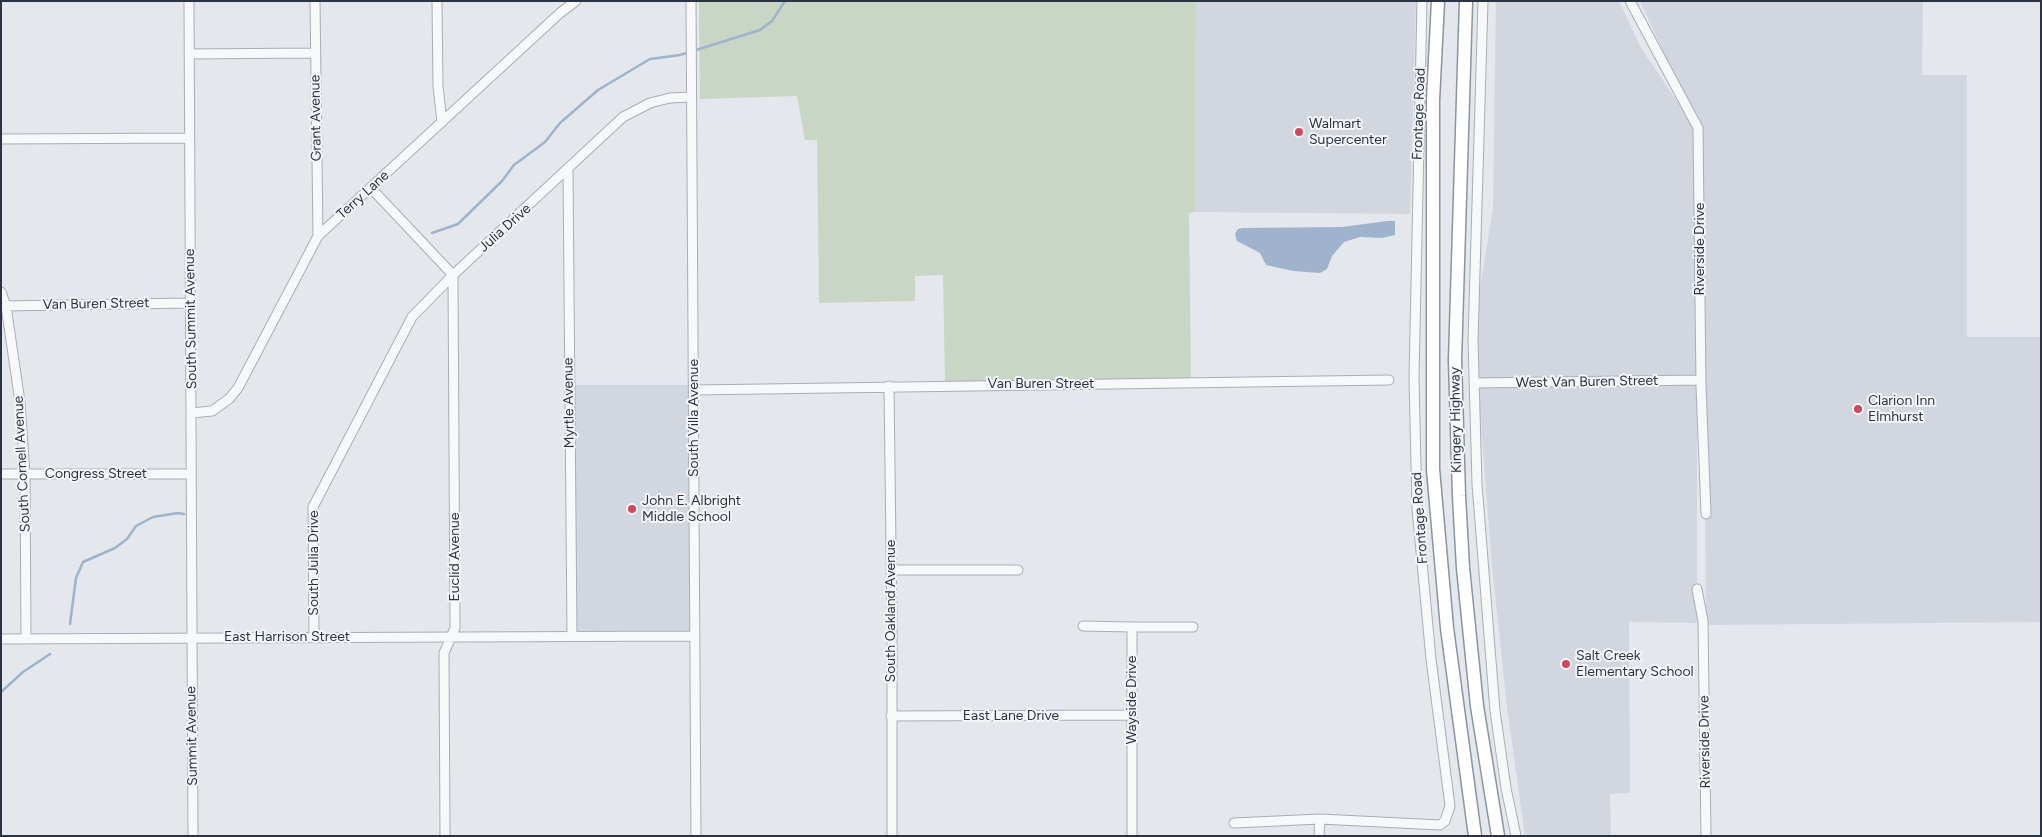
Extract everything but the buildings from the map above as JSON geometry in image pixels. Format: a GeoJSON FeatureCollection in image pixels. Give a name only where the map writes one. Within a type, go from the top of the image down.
{"type":"FeatureCollection","features":[{"type":"Feature","properties":{"kind":"highway","name":"Kingery Highway"},"geometry":{"type":"LineString","coordinates":[[1438,1],[1433,100],[1433,468],[1447,628],[1475,836]]}},
{"type":"Feature","properties":{"kind":"highway","name":"Kingery Highway"},"geometry":{"type":"LineString","coordinates":[[1466,1],[1455,360],[1458,496],[1476,696],[1498,836]]}},
{"type":"Feature","properties":{"kind":"street","name":"South Summit Avenue"},"geometry":{"type":"LineString","coordinates":[[188,1],[192,637]]}},
{"type":"Feature","properties":{"kind":"street","name":"Grant Avenue"},"geometry":{"type":"LineString","coordinates":[[315,1],[318,236]]}},
{"type":"Feature","properties":{"kind":"street"},"geometry":{"type":"LineString","coordinates":[[438,1],[438,86],[442,122]]}},
{"type":"Feature","properties":{"kind":"street"},"geometry":{"type":"LineString","coordinates":[[560,1],[560,13]]}},
{"type":"Feature","properties":{"kind":"street","name":"Terry Lane"},"geometry":{"type":"LineString","coordinates":[[192,413],[212,411],[229,399],[238,388],[318,236],[560,13],[576,1]]}},
{"type":"Feature","properties":{"kind":"street","name":"South Villa Avenue"},"geometry":{"type":"LineString","coordinates":[[691,1],[696,836]]}},
{"type":"Feature","properties":{"kind":"street","name":"Frontage Road"},"geometry":{"type":"LineString","coordinates":[[1234,822],[1320,819],[1440,825],[1445,821],[1450,806],[1431,659],[1417,509],[1414,378],[1422,1]]}},
{"type":"Feature","properties":{"kind":"street"},"geometry":{"type":"LineString","coordinates":[[1483,1],[1474,383],[1478,514],[1495,710],[1506,788],[1516,836]]}},
{"type":"Feature","properties":{"kind":"street","name":"Riverside Drive"},"geometry":{"type":"LineString","coordinates":[[1630,1],[1698,128],[1701,380],[1706,514]]}},
{"type":"Feature","properties":{"kind":"street"},"geometry":{"type":"LineString","coordinates":[[189,54],[315,53]]}},
{"type":"Feature","properties":{"kind":"street","name":"Julia Drive"},"geometry":{"type":"LineString","coordinates":[[362,410],[412,317],[453,275],[568,171],[623,117],[656,101],[691,97]]}},
{"type":"Feature","properties":{"kind":"street"},"geometry":{"type":"LineString","coordinates":[[1,139],[189,138]]}},
{"type":"Feature","properties":{"kind":"street","name":"Myrtle Avenue"},"geometry":{"type":"LineString","coordinates":[[568,171],[572,636]]}},
{"type":"Feature","properties":{"kind":"street"},"geometry":{"type":"LineString","coordinates":[[371,188],[453,275]]}},
{"type":"Feature","properties":{"kind":"street","name":"Euclid Avenue"},"geometry":{"type":"LineString","coordinates":[[445,836],[444,653],[449,637],[455,628],[453,275]]}},
{"type":"Feature","properties":{"kind":"street","name":"South Cornell Avenue"},"geometry":{"type":"LineString","coordinates":[[1,292],[20,402],[25,474],[26,638]]}},
{"type":"Feature","properties":{"kind":"street","name":"Van Buren Street"},"geometry":{"type":"LineString","coordinates":[[4,306],[190,303]]}},
{"type":"Feature","properties":{"kind":"street","name":"Van Buren Street"},"geometry":{"type":"LineString","coordinates":[[694,390],[1389,380]]}},
{"type":"Feature","properties":{"kind":"street","name":"West Van Buren Street"},"geometry":{"type":"LineString","coordinates":[[1474,383],[1701,380]]}},
{"type":"Feature","properties":{"kind":"street","name":"South Oakland Avenue"},"geometry":{"type":"LineString","coordinates":[[888,386],[892,836]]}},
{"type":"Feature","properties":{"kind":"street","name":"South Julia Drive"},"geometry":{"type":"LineString","coordinates":[[314,638],[313,508],[362,410]]}},
{"type":"Feature","properties":{"kind":"street","name":"Congress Street"},"geometry":{"type":"LineString","coordinates":[[1,474],[191,474]]}},
{"type":"Feature","properties":{"kind":"street"},"geometry":{"type":"LineString","coordinates":[[890,570],[1018,570]]}},
{"type":"Feature","properties":{"kind":"street","name":"Riverside Drive"},"geometry":{"type":"LineString","coordinates":[[1697,588],[1703,621],[1706,836]]}},
{"type":"Feature","properties":{"kind":"street"},"geometry":{"type":"LineString","coordinates":[[1083,626],[1194,627]]}},
{"type":"Feature","properties":{"kind":"street","name":"Wayside Drive"},"geometry":{"type":"LineString","coordinates":[[1132,626],[1132,836]]}},
{"type":"Feature","properties":{"kind":"street","name":"East Harrison Street"},"geometry":{"type":"LineString","coordinates":[[1,639],[694,636]]}},
{"type":"Feature","properties":{"kind":"street","name":"Summit Avenue"},"geometry":{"type":"LineString","coordinates":[[192,637],[193,836]]}},
{"type":"Feature","properties":{"kind":"street","name":"East Lane Drive"},"geometry":{"type":"LineString","coordinates":[[891,716],[1132,715]]}},
{"type":"Feature","properties":{"kind":"street"},"geometry":{"type":"LineString","coordinates":[[1319,836],[1320,819]]}},
{"type":"Feature","properties":{"kind":"shaded area"},"geometry":{"type":"Polygon","coordinates":[[[1196,1],[1416,1],[1410,214],[1195,212],[1196,1]]]}},
{"type":"Feature","properties":{"kind":"shaded area"},"geometry":{"type":"Polygon","coordinates":[[[1496,1],[1619,1],[1641,48],[1695,128],[1697,376],[1477,380],[1479,294],[1493,209],[1496,1]]]}},
{"type":"Feature","properties":{"kind":"shaded area"},"geometry":{"type":"Polygon","coordinates":[[[1640,1],[1923,1],[1922,75],[1967,75],[1967,337],[2041,337],[2041,622],[1706,625],[1702,126],[1674,75],[1640,1]]]}},
{"type":"Feature","properties":{"kind":"shaded area"},"geometry":{"type":"Polygon","coordinates":[[[1697,384],[1697,623],[1629,622],[1630,793],[1610,794],[1611,836],[1525,836],[1507,707],[1492,566],[1478,387],[1697,384]]]}},
{"type":"Feature","properties":{"kind":"shaded area","name":"John E. Albright Middle School"},"geometry":{"type":"Polygon","coordinates":[[[572,385],[690,385],[690,633],[575,633],[572,385]]]}},
{"type":"Feature","properties":{"kind":"green space"},"geometry":{"type":"Polygon","coordinates":[[[699,1],[1196,1],[1195,212],[1189,213],[1191,380],[945,382],[943,275],[915,276],[915,301],[819,303],[817,140],[805,140],[797,96],[700,99],[699,1]]]}},
{"type":"Feature","properties":{"kind":"water"},"geometry":{"type":"Polygon","coordinates":[[[1395,221],[1395,235],[1382,238],[1360,237],[1344,242],[1332,256],[1327,269],[1320,273],[1293,271],[1266,265],[1260,253],[1237,241],[1235,234],[1238,229],[1243,228],[1342,227],[1395,221]]]}},
{"type":"Feature","properties":{"kind":"waterway"},"geometry":{"type":"LineString","coordinates":[[432,233],[458,224],[502,181],[514,165],[545,142],[560,123],[598,90],[650,59],[680,55],[760,30],[772,21],[785,1]]}},
{"type":"Feature","properties":{"kind":"waterway"},"geometry":{"type":"LineString","coordinates":[[70,624],[76,578],[83,562],[115,548],[127,539],[136,526],[153,517],[178,513],[184,514]]}},
{"type":"Feature","properties":{"kind":"waterway"},"geometry":{"type":"LineString","coordinates":[[1,692],[23,672],[50,654]]}},
{"type":"Feature","properties":{"kind":"place","name":"Walmart Supercenter"},"geometry":{"type":"Point","coordinates":[1299,132]}},
{"type":"Feature","properties":{"kind":"place","name":"Clarion Inn Elmhurst"},"geometry":{"type":"Point","coordinates":[1858,409]}},
{"type":"Feature","properties":{"kind":"place","name":"John E. Albright Middle School"},"geometry":{"type":"Point","coordinates":[632,509]}},
{"type":"Feature","properties":{"kind":"place","name":"Salt Creek Elementary School"},"geometry":{"type":"Point","coordinates":[1566,664]}}]}
